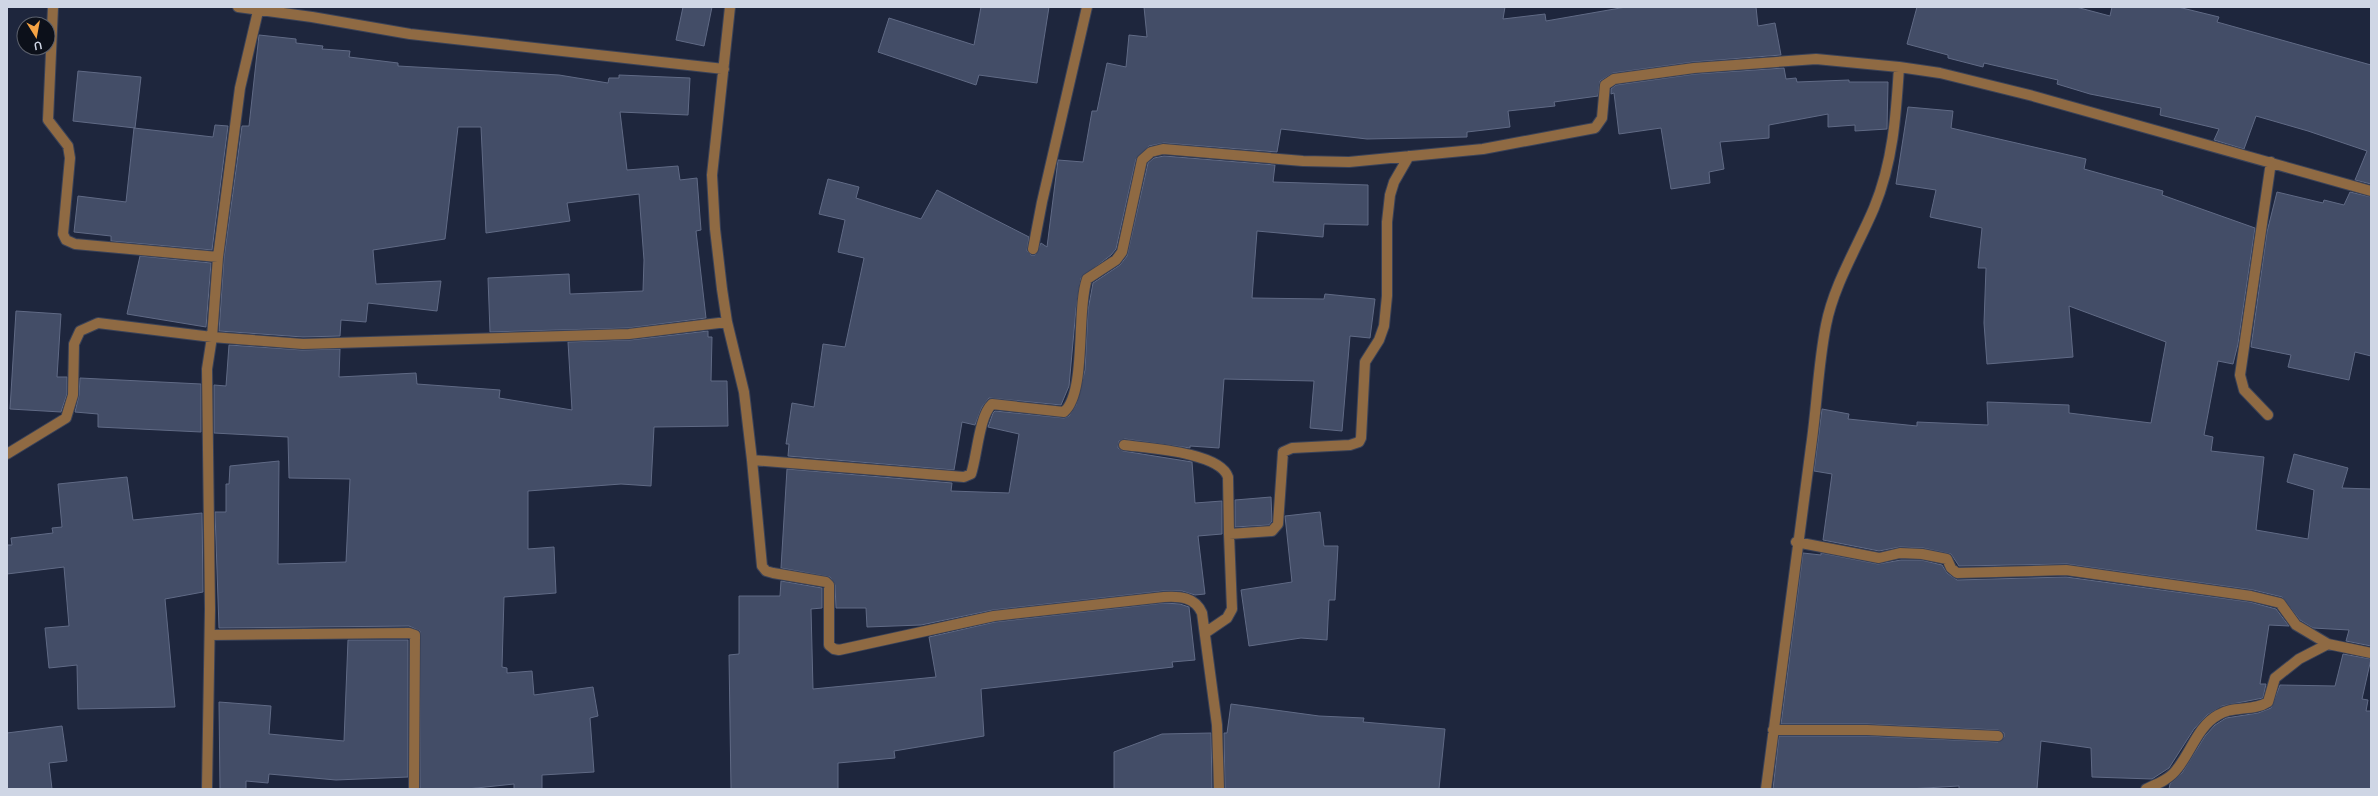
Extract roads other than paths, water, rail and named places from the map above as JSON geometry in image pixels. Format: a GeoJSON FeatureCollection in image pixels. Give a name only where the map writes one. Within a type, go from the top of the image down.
{"type":"FeatureCollection","features":[{"type":"Feature","properties":{"kind":"street"},"geometry":{"type":"LineString","coordinates":[[53,7],[48,120],[68,146],[70,158],[63,234],[66,240],[75,244],[218,257]]}},
{"type":"Feature","properties":{"kind":"street"},"geometry":{"type":"LineString","coordinates":[[238,7],[259,8],[410,34],[724,68]]}},
{"type":"Feature","properties":{"kind":"street"},"geometry":{"type":"LineString","coordinates":[[730,7],[712,175],[715,229],[727,322],[744,392],[762,566],[766,571],[773,573],[826,582],[829,586],[829,645],[834,649],[839,650],[994,616],[1180,596],[1197,604],[1202,613],[1217,725],[1219,789]]}},
{"type":"Feature","properties":{"kind":"street"},"geometry":{"type":"LineString","coordinates":[[1033,249],[1042,202],[1087,7]]}},
{"type":"Feature","properties":{"kind":"street"},"geometry":{"type":"LineString","coordinates":[[207,789],[210,636],[207,369],[212,337],[218,257],[240,88],[259,8]]}},
{"type":"Feature","properties":{"kind":"street"},"geometry":{"type":"LineString","coordinates":[[752,460],[964,477],[971,474],[986,415],[992,404],[1064,412],[1070,407],[1075,385],[1086,282],[1088,278],[1116,260],[1122,252],[1138,170],[1142,160],[1151,152],[1163,149],[1302,161],[1349,162],[1483,149],[1595,128],[1602,118],[1605,85],[1614,79],[1694,68],[1816,58],[1940,73],[2026,95],[2371,191]]}},
{"type":"Feature","properties":{"kind":"street"},"geometry":{"type":"LineString","coordinates":[[1766,789],[1796,542],[1814,422],[1819,365],[1826,323],[1839,285],[1874,208],[1891,154],[1899,67]]}},
{"type":"Feature","properties":{"kind":"street"},"geometry":{"type":"LineString","coordinates":[[1229,534],[1272,531],[1278,524],[1282,456],[1285,450],[1350,445],[1359,442],[1362,433],[1365,362],[1379,340],[1384,326],[1388,296],[1387,222],[1390,194],[1394,182],[1409,156]]}},
{"type":"Feature","properties":{"kind":"street"},"geometry":{"type":"LineString","coordinates":[[2268,415],[2244,390],[2240,374],[2270,162]]}},
{"type":"Feature","properties":{"kind":"street"},"geometry":{"type":"LineString","coordinates":[[7,454],[66,418],[74,395],[74,344],[80,331],[98,323],[212,337],[303,344],[375,343],[629,334],[727,322]]}},
{"type":"Feature","properties":{"kind":"street"},"geometry":{"type":"LineString","coordinates":[[1124,445],[1202,458],[1223,469],[1228,477],[1232,609],[1227,618],[1204,633]]}},
{"type":"Feature","properties":{"kind":"street"},"geometry":{"type":"LineString","coordinates":[[1796,542],[1879,558],[1900,553],[1922,554],[1947,560],[1950,568],[1957,572],[2066,570],[2251,596],[2280,603],[2296,625],[2328,644],[2371,654]]}},
{"type":"Feature","properties":{"kind":"street"},"geometry":{"type":"LineString","coordinates":[[210,636],[409,633],[415,635],[414,789]]}},
{"type":"Feature","properties":{"kind":"street"},"geometry":{"type":"LineString","coordinates":[[2146,789],[2161,782],[2177,770],[2202,728],[2218,714],[2231,710],[2262,706],[2268,702],[2274,678],[2299,659],[2328,644]]}},
{"type":"Feature","properties":{"kind":"street"},"geometry":{"type":"LineString","coordinates":[[1773,730],[1867,730],[1998,736]]}}]}
